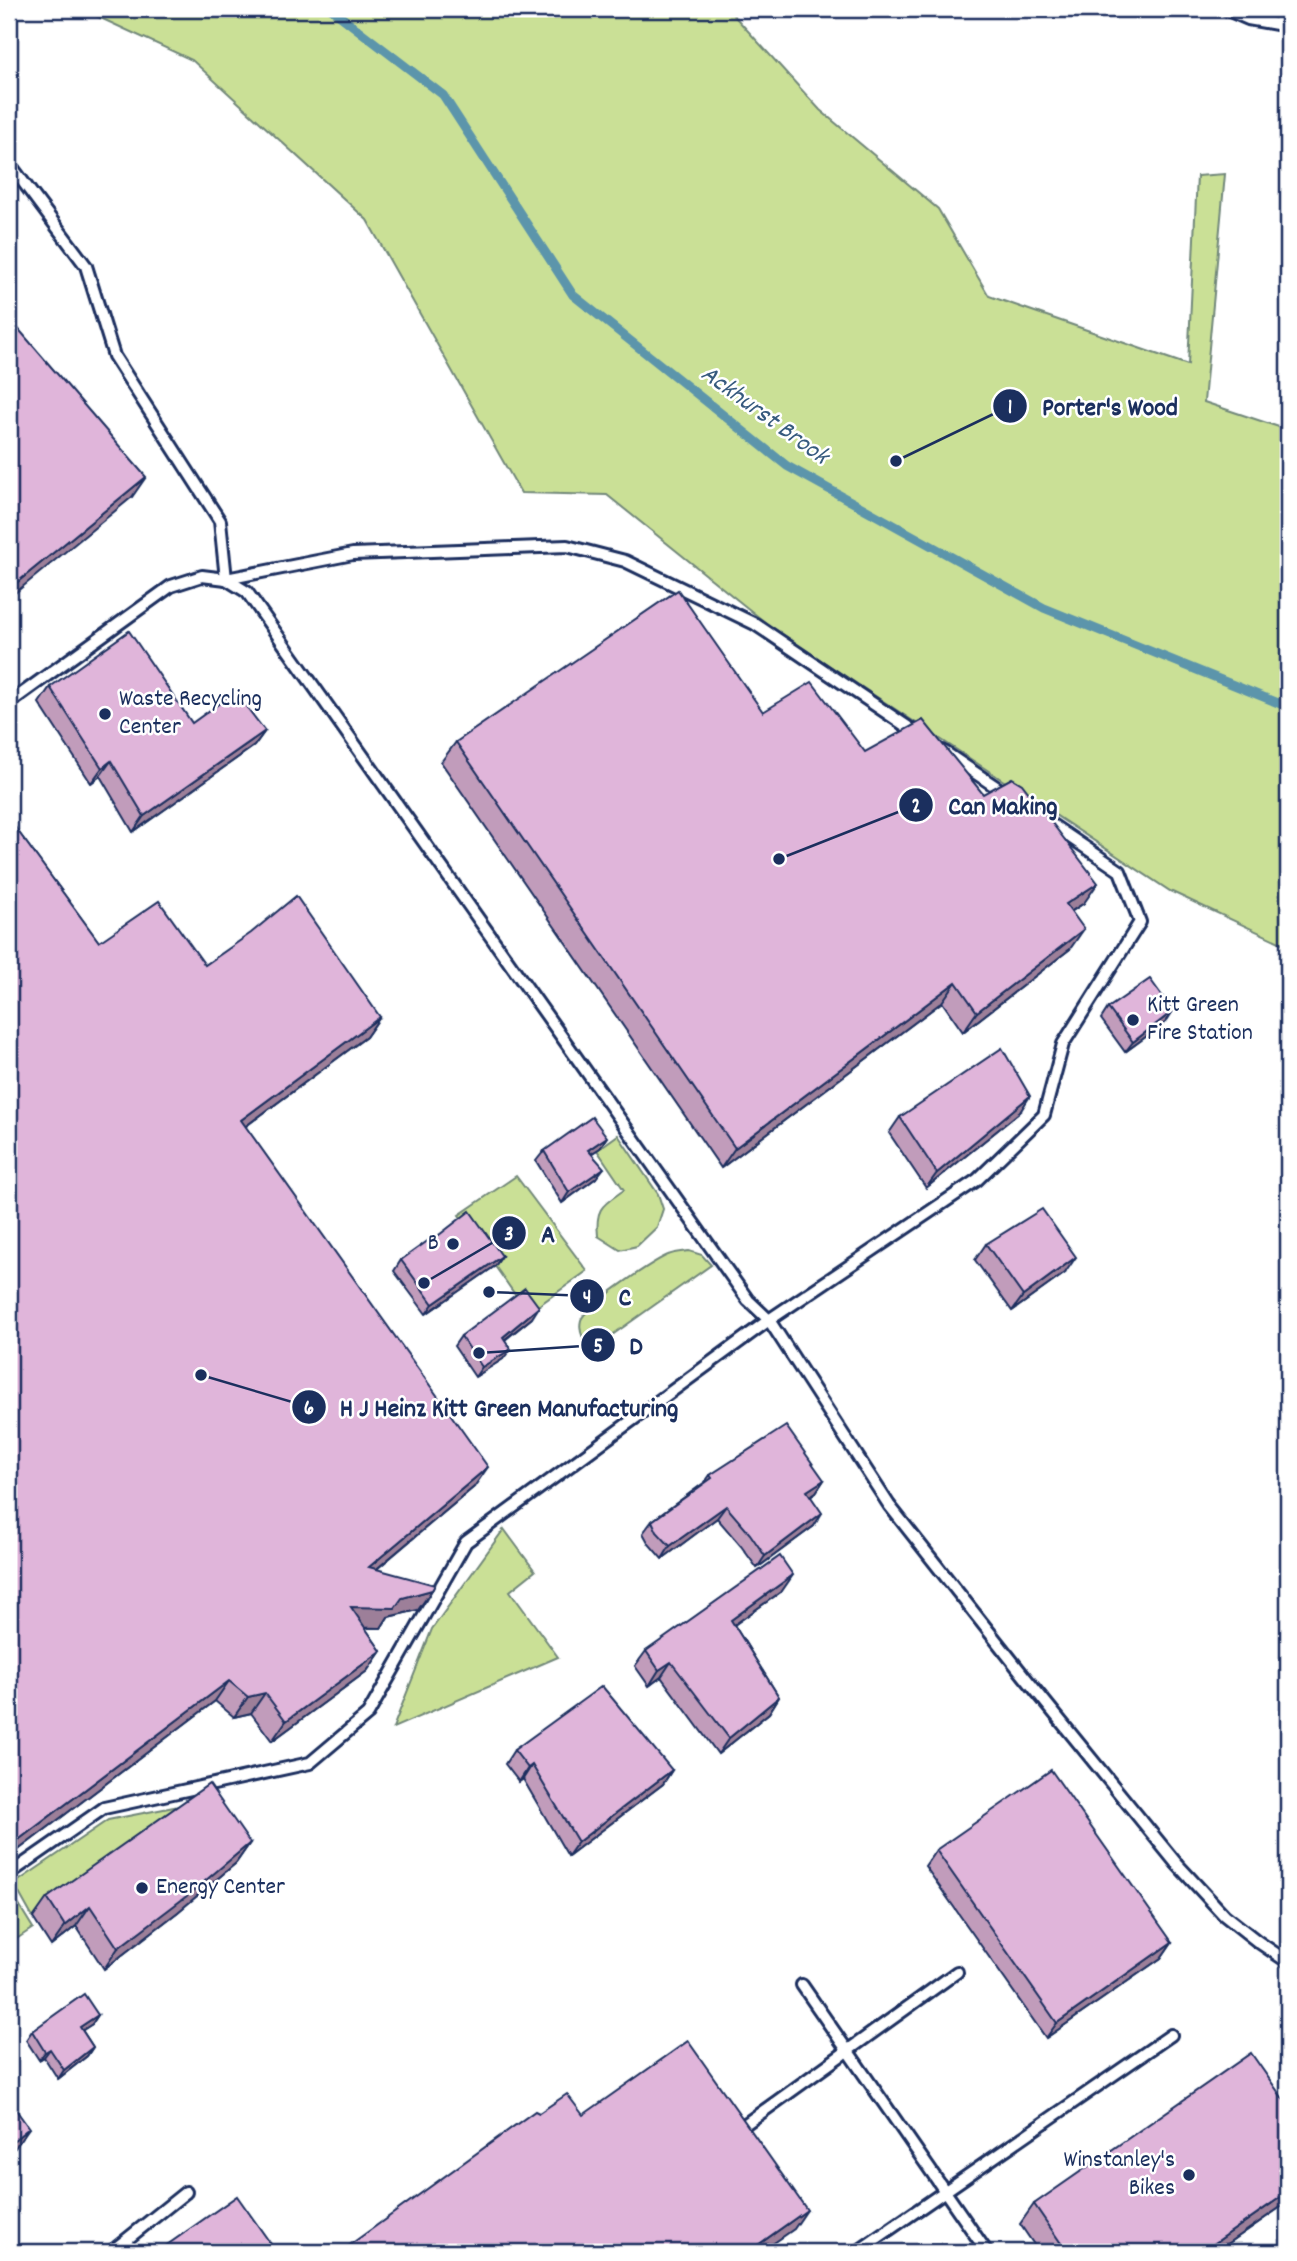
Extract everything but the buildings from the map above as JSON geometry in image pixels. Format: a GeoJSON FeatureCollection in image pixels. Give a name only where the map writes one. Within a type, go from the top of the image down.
{"type":"FeatureCollection","features":[{"type":"Feature","properties":{"kind":"lane"},"geometry":{"type":"LineString","coordinates":[[1225,9],[1248,19],[1288,26]]}},
{"type":"Feature","properties":{"kind":"lane"},"geometry":{"type":"LineString","coordinates":[[9,163],[86,266],[114,356],[220,521],[226,579]]}},
{"type":"Feature","properties":{"kind":"lane"},"geometry":{"type":"LineString","coordinates":[[9,703],[171,586],[202,576],[226,579],[353,554],[567,546],[625,561],[755,624],[926,740]]}},
{"type":"Feature","properties":{"kind":"lane"},"geometry":{"type":"LineString","coordinates":[[226,579],[247,592],[748,1300],[769,1320],[889,1505],[1032,1687],[1177,1863],[1216,1906],[1257,1941],[1288,1962]]}},
{"type":"Feature","properties":{"kind":"lane"},"geometry":{"type":"LineString","coordinates":[[937,747],[1017,801]]}},
{"type":"Feature","properties":{"kind":"lane"},"geometry":{"type":"LineString","coordinates":[[9,1874],[104,1808],[310,1763],[368,1714],[466,1542],[769,1320],[977,1180],[1044,1115],[1063,1044],[1140,922],[1120,871],[1040,817]]}},
{"type":"Feature","properties":{"kind":"lane"},"geometry":{"type":"LineString","coordinates":[[737,2130],[957,1972]]}},
{"type":"Feature","properties":{"kind":"lane"},"geometry":{"type":"LineString","coordinates":[[802,1985],[987,2252]]}},
{"type":"Feature","properties":{"kind":"lane"},"geometry":{"type":"LineString","coordinates":[[857,2252],[1171,2035]]}},
{"type":"Feature","properties":{"kind":"lane"},"geometry":{"type":"LineString","coordinates":[[111,2252],[186,2192]]}},
{"type":"Feature","properties":{"kind":"green space"},"geometry":{"type":"Polygon","coordinates":[[[81,9],[728,9],[820,110],[938,209],[989,296],[1188,365],[1197,176],[1225,174],[1204,402],[1288,430],[1288,946],[1170,891],[771,627],[607,495],[521,493],[367,220],[192,60],[81,9]]]}},
{"type":"Feature","properties":{"kind":"green space"},"geometry":{"type":"Polygon","coordinates":[[[618,1135],[658,1194],[663,1209],[657,1227],[637,1246],[620,1250],[598,1236],[597,1226],[602,1208],[624,1190],[597,1150],[618,1135]]]}},
{"type":"Feature","properties":{"kind":"green space"},"geometry":{"type":"Polygon","coordinates":[[[516,1176],[587,1271],[528,1313],[459,1215],[516,1176]]]}},
{"type":"Feature","properties":{"kind":"green space"},"geometry":{"type":"Polygon","coordinates":[[[689,1251],[702,1255],[711,1265],[591,1350],[580,1329],[581,1320],[586,1313],[648,1266],[670,1254],[689,1251]]]}},
{"type":"Feature","properties":{"kind":"green space"},"geometry":{"type":"Polygon","coordinates":[[[504,1529],[535,1571],[510,1591],[558,1657],[393,1728],[432,1629],[504,1529]]]}},
{"type":"Feature","properties":{"kind":"green space"},"geometry":{"type":"Polygon","coordinates":[[[189,1804],[33,1918],[14,1884],[108,1820],[189,1804]]]}},
{"type":"Feature","properties":{"kind":"green space"},"geometry":{"type":"Polygon","coordinates":[[[9,1889],[33,1928],[9,1944],[9,1889]]]}},
{"type":"Feature","properties":{"kind":"waterway","name":"Ackhurst Brook"},"geometry":{"type":"LineString","coordinates":[[331,9],[443,95],[573,295],[787,466],[1044,608],[1288,707]]}},
{"type":"Feature","properties":{"kind":"place","name":"Porter's Wood"},"geometry":{"type":"Point","coordinates":[896,461]}},
{"type":"Feature","properties":{"kind":"place","name":"Waste Recycling Center"},"geometry":{"type":"Point","coordinates":[105,714]}},
{"type":"Feature","properties":{"kind":"place","name":"Can Making"},"geometry":{"type":"Point","coordinates":[779,859]}},
{"type":"Feature","properties":{"kind":"place","name":"Kitt Green Fire Station"},"geometry":{"type":"Point","coordinates":[1133,1020]}},
{"type":"Feature","properties":{"kind":"place","name":"B"},"geometry":{"type":"Point","coordinates":[453,1244]}},
{"type":"Feature","properties":{"kind":"place","name":"A"},"geometry":{"type":"Point","coordinates":[424,1283]}},
{"type":"Feature","properties":{"kind":"place","name":"C"},"geometry":{"type":"Point","coordinates":[489,1292]}},
{"type":"Feature","properties":{"kind":"place","name":"D"},"geometry":{"type":"Point","coordinates":[479,1353]}},
{"type":"Feature","properties":{"kind":"place","name":"H J Heinz Kitt Green Manufacturing"},"geometry":{"type":"Point","coordinates":[201,1375]}},
{"type":"Feature","properties":{"kind":"place","name":"Energy Center"},"geometry":{"type":"Point","coordinates":[142,1888]}},
{"type":"Feature","properties":{"kind":"place","name":"Winstanley's Bikes"},"geometry":{"type":"Point","coordinates":[1189,2175]}}]}
